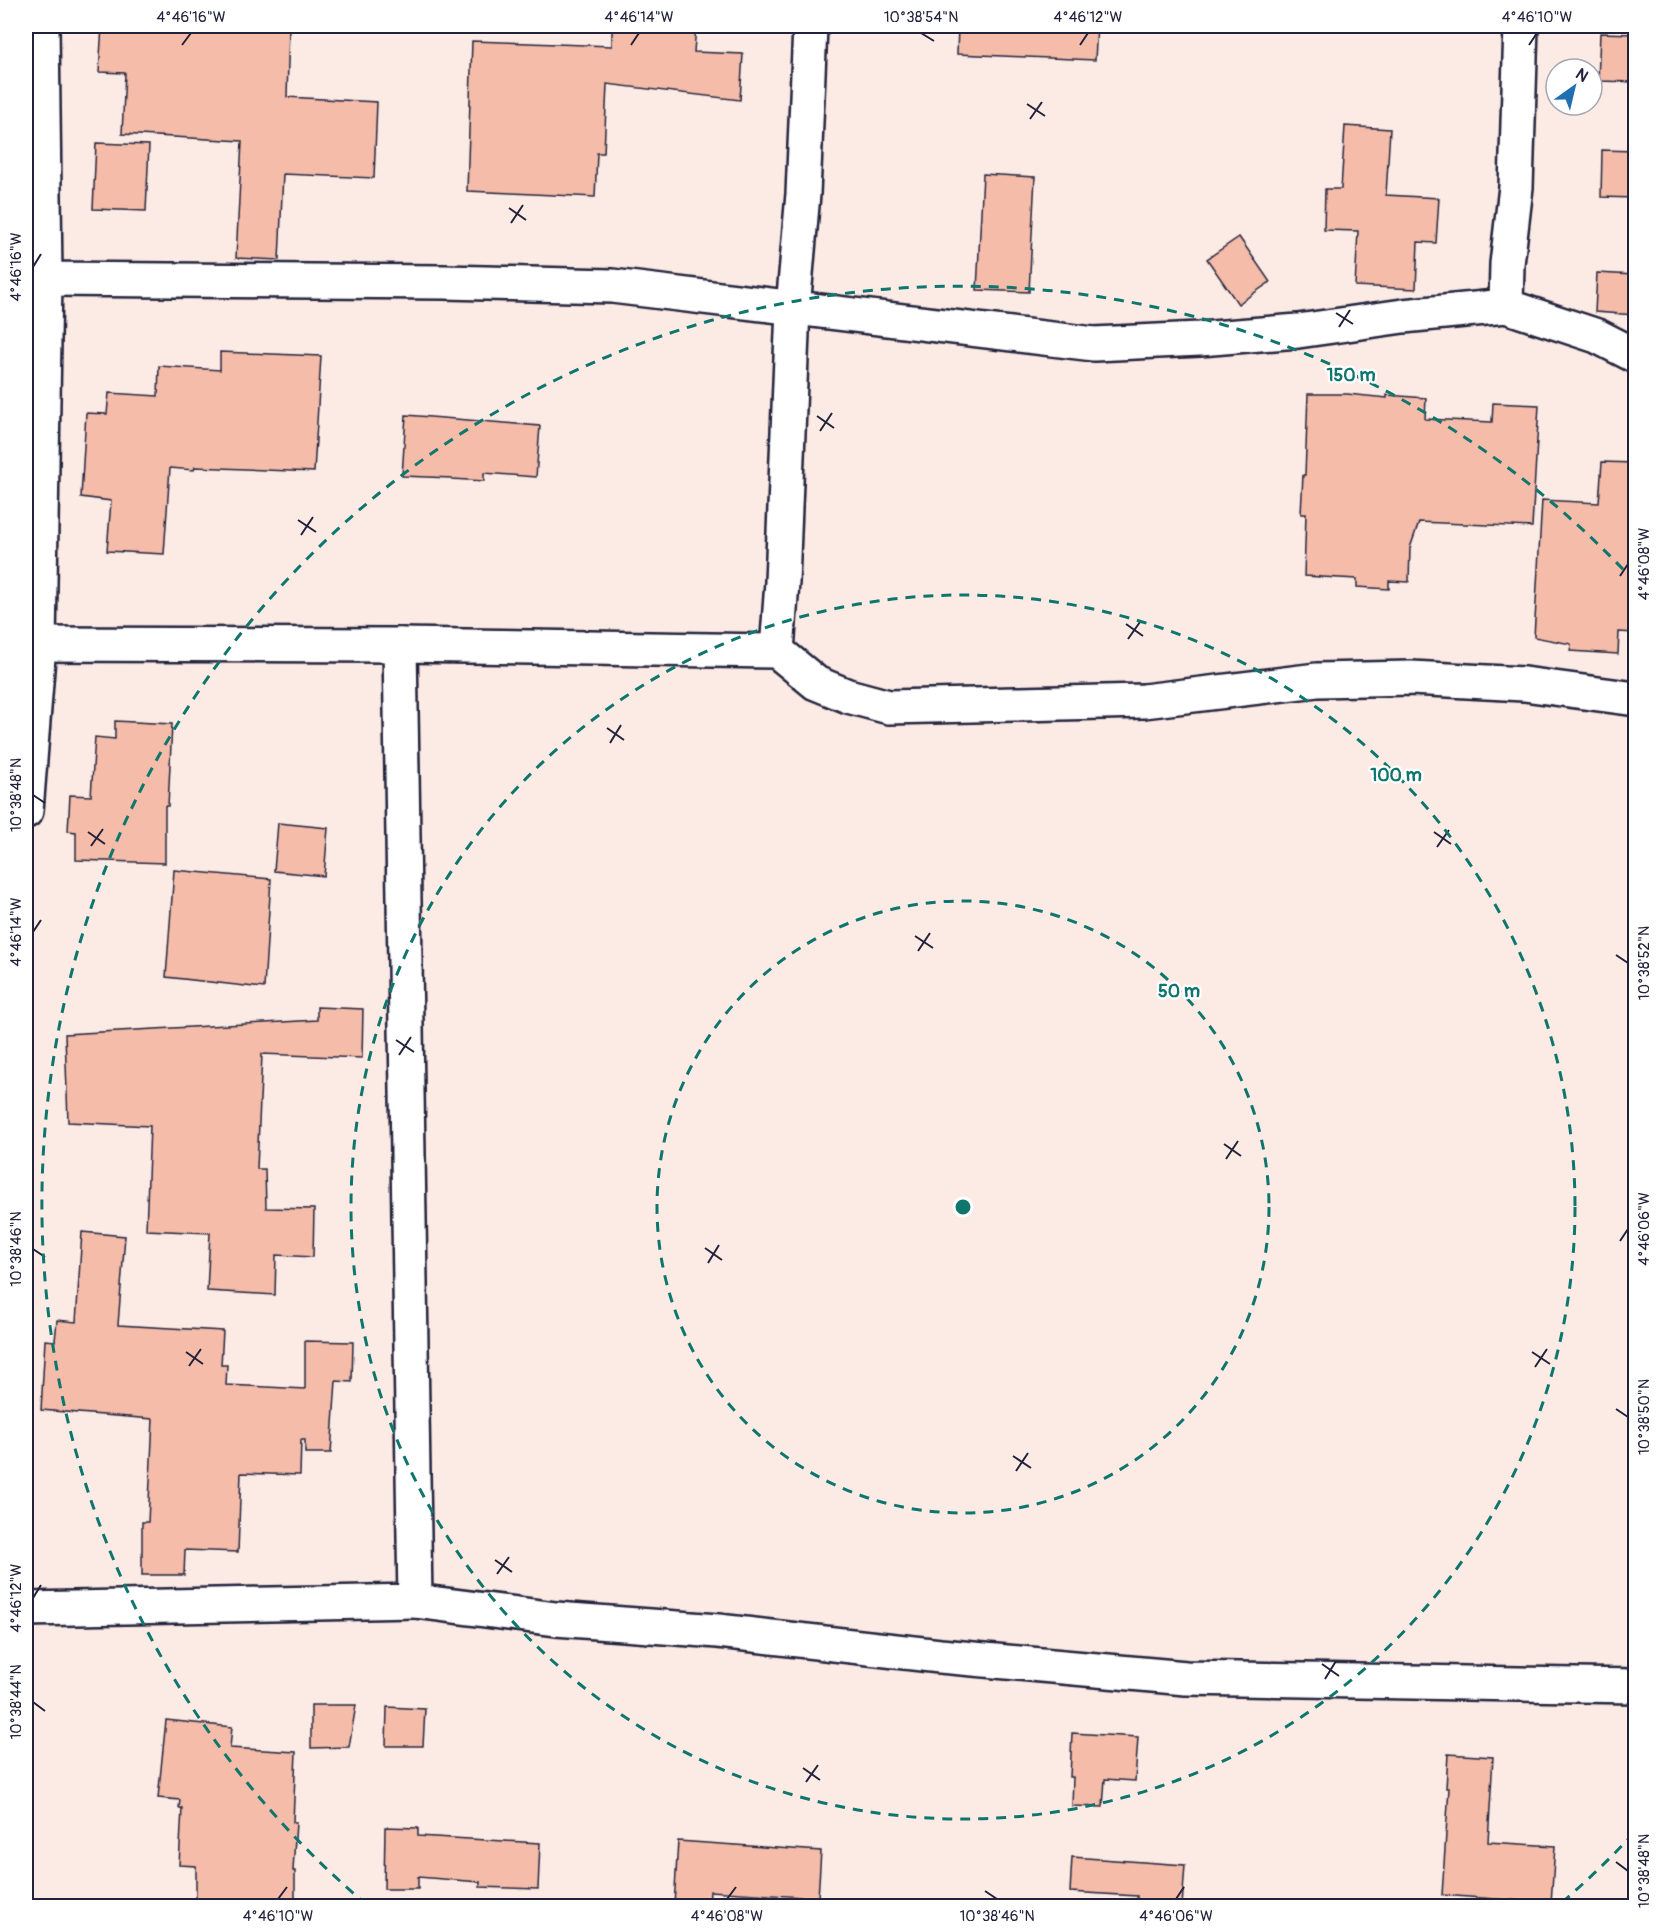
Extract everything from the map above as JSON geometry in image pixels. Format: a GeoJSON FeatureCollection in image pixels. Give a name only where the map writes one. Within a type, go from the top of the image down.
{"type":"FeatureCollection","features":[{"type":"Feature","properties":{"kind":"street"},"geometry":{"type":"LineString","coordinates":[[26,811],[32,644],[35,278],[42,26]]}},
{"type":"Feature","properties":{"kind":"street"},"geometry":{"type":"LineString","coordinates":[[777,651],[793,308],[803,194],[810,26]]}},
{"type":"Feature","properties":{"kind":"street"},"geometry":{"type":"LineString","coordinates":[[1506,306],[1507,264],[1516,188],[1521,26]]}},
{"type":"Feature","properties":{"kind":"street"},"geometry":{"type":"LineString","coordinates":[[35,278],[612,286],[1095,344],[1298,331],[1403,316],[1506,306],[1597,336],[1635,356]]}},
{"type":"Feature","properties":{"kind":"street"},"geometry":{"type":"LineString","coordinates":[[32,644],[400,645],[777,651],[816,683],[848,696],[889,706],[1144,701],[1317,680],[1411,678],[1524,684],[1635,699]]}},
{"type":"Feature","properties":{"kind":"street"},"geometry":{"type":"LineString","coordinates":[[400,645],[415,1601]]}},
{"type":"Feature","properties":{"kind":"street"},"geometry":{"type":"LineString","coordinates":[[26,1609],[415,1601],[556,1619],[718,1631],[952,1657],[1186,1678],[1635,1686]]}},
{"type":"Feature","properties":{"kind":"building"},"geometry":{"type":"Polygon","coordinates":[[[102,26],[289,28],[287,97],[377,102],[374,178],[283,174],[279,260],[236,258],[242,141],[122,134],[125,73],[99,72],[102,26]]]}},
{"type":"Feature","properties":{"kind":"building"},"geometry":{"type":"Polygon","coordinates":[[[612,26],[696,26],[694,52],[743,54],[740,100],[607,84],[604,153],[597,153],[595,197],[467,191],[472,41],[612,46],[612,26]]]}},
{"type":"Feature","properties":{"kind":"building"},"geometry":{"type":"Polygon","coordinates":[[[958,26],[1097,26],[1095,60],[957,54],[958,26]]]}},
{"type":"Feature","properties":{"kind":"building"},"geometry":{"type":"Polygon","coordinates":[[[1600,33],[1635,34],[1635,82],[1604,81],[1604,57],[1599,57],[1600,33]]]}},
{"type":"Feature","properties":{"kind":"building"},"geometry":{"type":"Polygon","coordinates":[[[1345,126],[1390,129],[1386,195],[1439,198],[1436,243],[1418,242],[1416,289],[1355,286],[1358,231],[1324,230],[1325,189],[1341,189],[1345,126]]]}},
{"type":"Feature","properties":{"kind":"building"},"geometry":{"type":"Polygon","coordinates":[[[96,143],[149,145],[146,211],[93,209],[96,143]]]}},
{"type":"Feature","properties":{"kind":"building"},"geometry":{"type":"Polygon","coordinates":[[[1602,150],[1635,151],[1635,198],[1601,197],[1602,150]]]}},
{"type":"Feature","properties":{"kind":"building"},"geometry":{"type":"Polygon","coordinates":[[[983,174],[1035,177],[1029,292],[977,290],[983,174]]]}},
{"type":"Feature","properties":{"kind":"building"},"geometry":{"type":"Polygon","coordinates":[[[1239,237],[1270,282],[1238,304],[1207,259],[1239,237]]]}},
{"type":"Feature","properties":{"kind":"building"},"geometry":{"type":"Polygon","coordinates":[[[1597,273],[1635,275],[1635,315],[1595,312],[1597,273]]]}},
{"type":"Feature","properties":{"kind":"building"},"geometry":{"type":"Polygon","coordinates":[[[220,352],[321,356],[314,472],[170,468],[164,554],[107,551],[111,501],[81,497],[86,413],[107,414],[109,393],[158,396],[159,366],[220,370],[220,352]]]}},
{"type":"Feature","properties":{"kind":"building"},"geometry":{"type":"Polygon","coordinates":[[[1308,394],[1426,398],[1425,419],[1492,422],[1493,403],[1539,405],[1532,527],[1419,522],[1410,548],[1409,582],[1389,581],[1389,589],[1357,587],[1357,579],[1304,576],[1306,514],[1301,514],[1308,394]]]}},
{"type":"Feature","properties":{"kind":"building"},"geometry":{"type":"Polygon","coordinates":[[[406,415],[540,426],[536,477],[484,473],[484,481],[402,476],[406,415]]]}},
{"type":"Feature","properties":{"kind":"building"},"geometry":{"type":"Polygon","coordinates":[[[1602,462],[1635,463],[1635,633],[1619,632],[1618,654],[1570,651],[1571,644],[1534,637],[1542,500],[1599,503],[1602,462]]]}},
{"type":"Feature","properties":{"kind":"building"},"geometry":{"type":"Polygon","coordinates":[[[115,721],[172,724],[168,806],[165,806],[165,863],[76,860],[76,832],[68,831],[70,795],[91,796],[95,737],[115,739],[115,721]]]}},
{"type":"Feature","properties":{"kind":"building"},"geometry":{"type":"Polygon","coordinates":[[[278,823],[328,828],[324,876],[274,871],[278,823]]]}},
{"type":"Feature","properties":{"kind":"building"},"geometry":{"type":"Polygon","coordinates":[[[174,870],[271,879],[264,988],[166,977],[174,870]]]}},
{"type":"Feature","properties":{"kind":"building"},"geometry":{"type":"Polygon","coordinates":[[[317,1007],[363,1009],[362,1058],[262,1054],[257,1169],[265,1169],[266,1208],[314,1209],[313,1257],[276,1255],[275,1295],[207,1291],[210,1233],[146,1230],[150,1126],[68,1122],[65,1034],[317,1020],[317,1007]]]}},
{"type":"Feature","properties":{"kind":"building"},"geometry":{"type":"Polygon","coordinates":[[[82,1232],[125,1236],[118,1325],[223,1331],[221,1365],[227,1365],[226,1385],[305,1389],[305,1341],[353,1342],[352,1382],[336,1381],[331,1453],[305,1453],[305,1440],[301,1440],[300,1475],[241,1473],[238,1552],[185,1550],[184,1575],[142,1575],[142,1522],[148,1522],[153,1419],[41,1410],[45,1340],[55,1341],[57,1320],[76,1322],[82,1232]]]}},
{"type":"Feature","properties":{"kind":"building"},"geometry":{"type":"Polygon","coordinates":[[[311,1705],[356,1705],[349,1747],[311,1748],[311,1705]]]}},
{"type":"Feature","properties":{"kind":"building"},"geometry":{"type":"Polygon","coordinates":[[[387,1707],[425,1709],[423,1746],[386,1746],[387,1707]]]}},
{"type":"Feature","properties":{"kind":"building"},"geometry":{"type":"Polygon","coordinates":[[[166,1720],[232,1727],[230,1748],[296,1752],[293,1822],[296,1822],[293,1871],[295,1871],[295,1906],[196,1906],[196,1866],[179,1865],[182,1808],[179,1808],[180,1800],[158,1798],[166,1720]]]}},
{"type":"Feature","properties":{"kind":"building"},"geometry":{"type":"Polygon","coordinates":[[[1072,1733],[1138,1737],[1135,1781],[1105,1779],[1103,1807],[1072,1806],[1073,1777],[1070,1777],[1072,1733]]]}},
{"type":"Feature","properties":{"kind":"building"},"geometry":{"type":"Polygon","coordinates":[[[1448,1754],[1493,1757],[1488,1842],[1555,1846],[1551,1903],[1442,1895],[1449,1788],[1446,1788],[1448,1754]]]}},
{"type":"Feature","properties":{"kind":"building"},"geometry":{"type":"Polygon","coordinates":[[[385,1827],[418,1828],[418,1836],[540,1843],[538,1889],[480,1887],[480,1882],[418,1877],[418,1889],[384,1889],[385,1827]]]}},
{"type":"Feature","properties":{"kind":"building"},"geometry":{"type":"Polygon","coordinates":[[[678,1841],[821,1851],[818,1898],[710,1891],[709,1906],[674,1905],[678,1841]]]}},
{"type":"Feature","properties":{"kind":"building"},"geometry":{"type":"Polygon","coordinates":[[[1072,1857],[1185,1865],[1182,1906],[1137,1903],[1137,1896],[1070,1892],[1072,1857]]]}}]}
